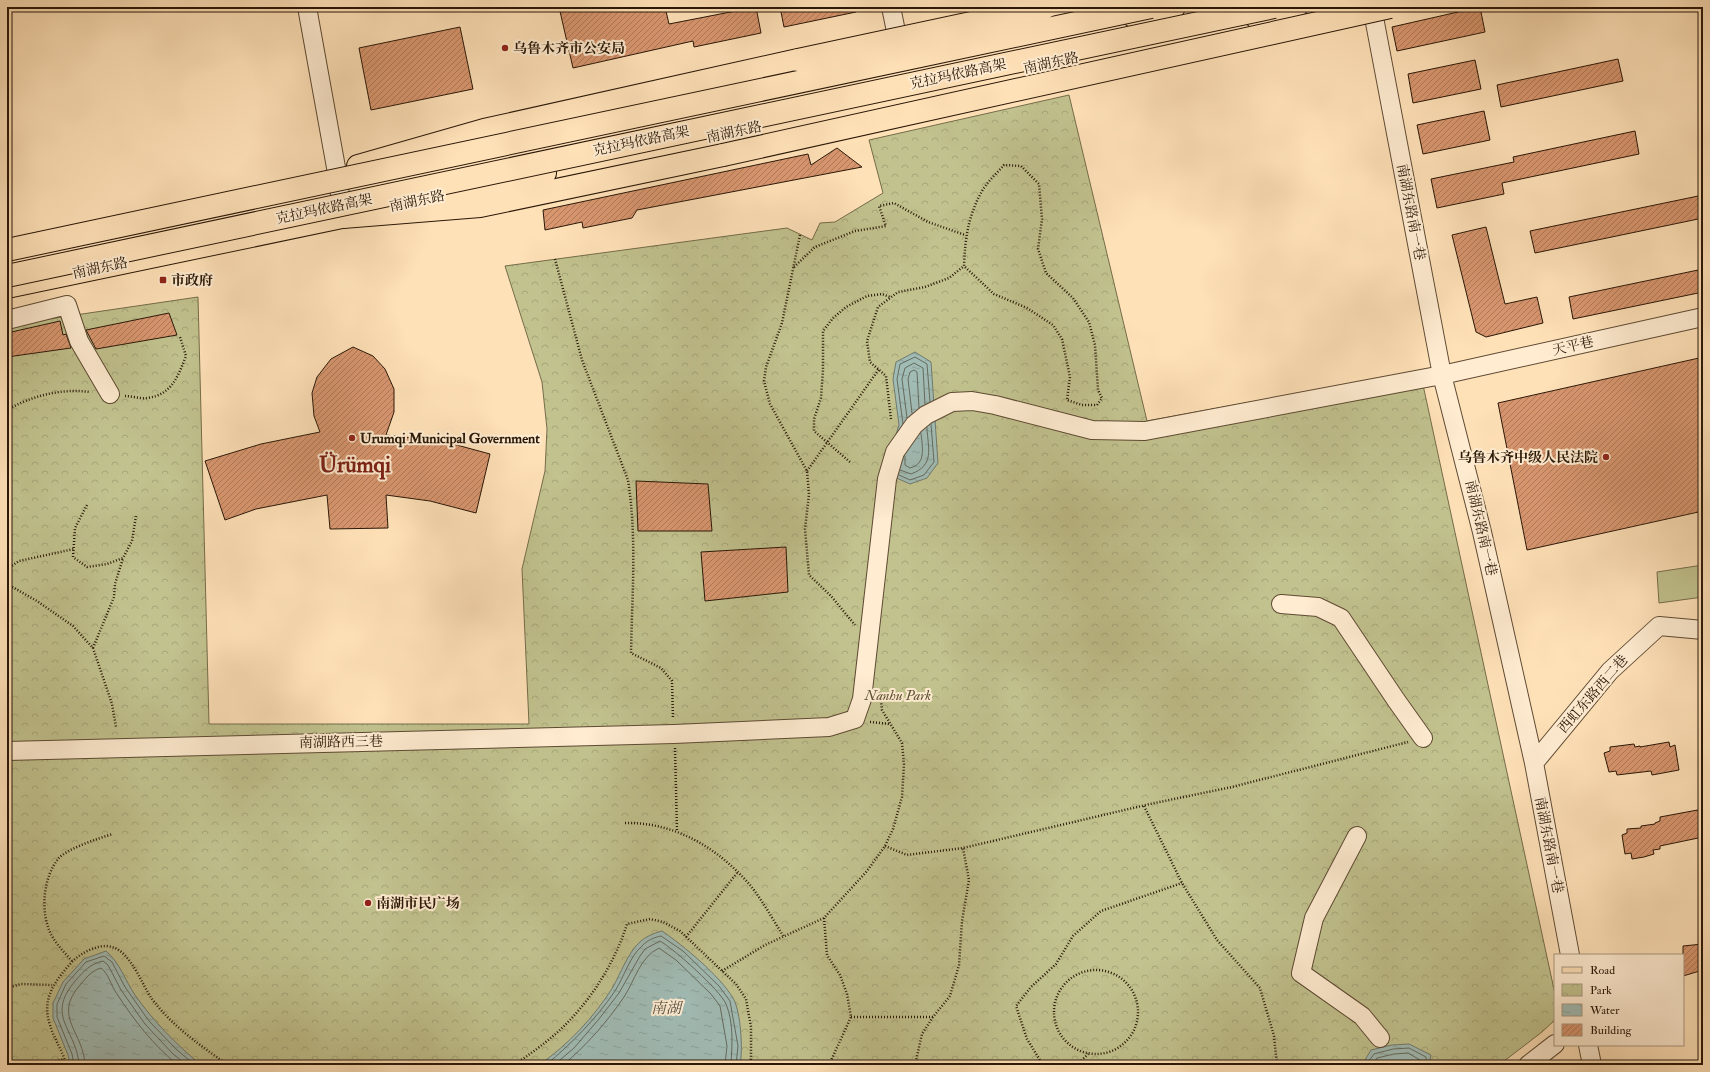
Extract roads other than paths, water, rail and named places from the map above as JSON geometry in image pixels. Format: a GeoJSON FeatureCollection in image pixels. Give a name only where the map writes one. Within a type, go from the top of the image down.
{"type":"FeatureCollection","features":[{"type":"Feature","properties":{"kind":"main road"},"geometry":{"type":"LineString","coordinates":[[337,173],[484,130],[798,60],[1046,7]]}},
{"type":"Feature","properties":{"kind":"main road","name":"克拉玛依路高架"},"geometry":{"type":"LineString","coordinates":[[7,250],[1151,7]]}},
{"type":"Feature","properties":{"kind":"main road","name":"南湖东路"},"geometry":{"type":"LineString","coordinates":[[7,250],[337,173],[773,88],[903,66],[1174,7]]}},
{"type":"Feature","properties":{"kind":"main road","name":"克拉玛依路高架"},"geometry":{"type":"LineString","coordinates":[[7,276],[1274,7]]}},
{"type":"Feature","properties":{"kind":"main road","name":"南湖东路"},"geometry":{"type":"LineString","coordinates":[[7,287],[343,217],[1188,33],[1296,7]]}},
{"type":"Feature","properties":{"kind":"main road"},"geometry":{"type":"LineString","coordinates":[[343,217],[480,206],[723,155],[1390,7]]}},
{"type":"Feature","properties":{"kind":"street"},"geometry":{"type":"LineString","coordinates":[[307,7],[337,173],[343,217]]}},
{"type":"Feature","properties":{"kind":"street"},"geometry":{"type":"LineString","coordinates":[[891,7],[903,66]]}},
{"type":"Feature","properties":{"kind":"street","name":"南湖东路南一巷"},"geometry":{"type":"LineString","coordinates":[[1372,7],[1442,375],[1482,532],[1534,763],[1570,954]]}},
{"type":"Feature","properties":{"kind":"street"},"geometry":{"type":"LineString","coordinates":[[7,320],[66,305],[79,341],[110,394]]}},
{"type":"Feature","properties":{"kind":"street","name":"天平巷"},"geometry":{"type":"LineString","coordinates":[[855,719],[862,699],[887,479],[895,452],[914,425],[926,415],[952,402],[972,401],[995,405],[1092,430],[1145,431],[1442,375],[1703,317]]}},
{"type":"Feature","properties":{"kind":"street"},"geometry":{"type":"LineString","coordinates":[[1281,604],[1318,607],[1341,618],[1423,738]]}},
{"type":"Feature","properties":{"kind":"street","name":"西虹东路西二巷"},"geometry":{"type":"LineString","coordinates":[[1534,763],[1610,671],[1659,626],[1703,630]]}},
{"type":"Feature","properties":{"kind":"street","name":"南湖路西三巷"},"geometry":{"type":"LineString","coordinates":[[7,751],[674,734],[829,727],[855,719]]}},
{"type":"Feature","properties":{"kind":"street"},"geometry":{"type":"LineString","coordinates":[[1357,836],[1314,918],[1301,973],[1362,1016],[1380,1038]]}},
{"type":"Feature","properties":{"kind":"street"},"geometry":{"type":"LineString","coordinates":[[1528,1065],[1554,1045]]}},
{"type":"Feature","properties":{"kind":"street"},"geometry":{"type":"LineString","coordinates":[[1588,1046],[1592,1065]]}},
{"type":"Feature","properties":{"kind":"water"},"geometry":{"type":"Polygon","coordinates":[[[915,352],[931,362],[938,463],[927,478],[910,484],[892,476],[889,457],[899,425],[893,379],[896,362],[915,352]]]}},
{"type":"Feature","properties":{"kind":"water","name":"南湖"},"geometry":{"type":"Polygon","coordinates":[[[662,931],[701,962],[727,989],[733,998],[740,1021],[740,1065],[539,1065],[570,1039],[598,1009],[613,987],[628,957],[636,946],[647,937],[662,931]]]}},
{"type":"Feature","properties":{"kind":"water"},"geometry":{"type":"Polygon","coordinates":[[[106,951],[115,961],[135,995],[150,1014],[174,1041],[201,1065],[70,1065],[68,1055],[53,1018],[53,1003],[63,982],[84,959],[106,951]]]}},
{"type":"Feature","properties":{"kind":"water"},"geometry":{"type":"Polygon","coordinates":[[[1409,1044],[1431,1055],[1429,1065],[1362,1065],[1371,1050],[1392,1045],[1409,1044]]]}},
{"type":"Feature","properties":{"kind":"place","name":"乌鲁木齐市公安局"},"geometry":{"type":"Point","coordinates":[505,48]}},
{"type":"Feature","properties":{"kind":"place","name":"市政府"},"geometry":{"type":"Point","coordinates":[163,280]}},
{"type":"Feature","properties":{"kind":"place","name":"Urumqi Municipal Government"},"geometry":{"type":"Point","coordinates":[352,438]}},
{"type":"Feature","properties":{"kind":"place","name":"乌鲁木齐中级人民法院"},"geometry":{"type":"Point","coordinates":[1606,457]}},
{"type":"Feature","properties":{"kind":"place","name":"南湖市民广场"},"geometry":{"type":"Point","coordinates":[368,903]}},
{"type":"Feature","properties":{"kind":"district","name":"Ürümqi"},"geometry":{"type":"Point","coordinates":[355,465]}},
{"type":"Feature","properties":{"kind":"park label","name":"Nanhu Park"},"geometry":{"type":"Point","coordinates":[898,695]}}]}
